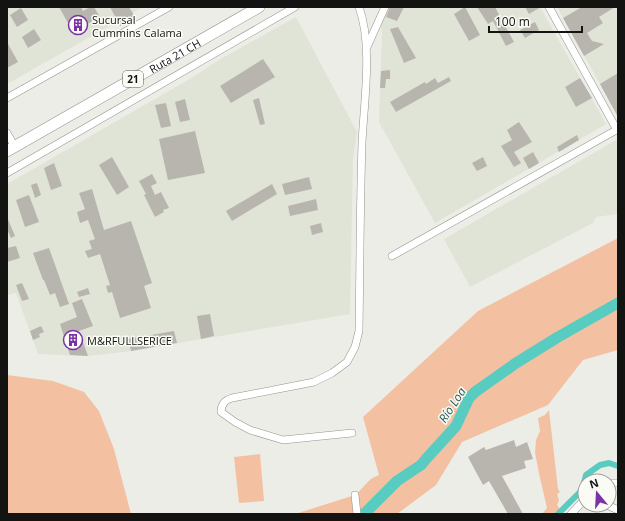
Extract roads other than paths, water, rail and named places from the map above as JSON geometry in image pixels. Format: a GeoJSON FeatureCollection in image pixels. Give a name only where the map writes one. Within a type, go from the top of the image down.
{"type":"FeatureCollection","features":[{"type":"Feature","properties":{"kind":"highway","name":"Ruta 21 CH"},"geometry":{"type":"LineString","coordinates":[[11,149],[260,7]]}},
{"type":"Feature","properties":{"kind":"street"},"geometry":{"type":"LineString","coordinates":[[7,98],[169,7]]}},
{"type":"Feature","properties":{"kind":"street"},"geometry":{"type":"LineString","coordinates":[[7,173],[295,7]]}},
{"type":"Feature","properties":{"kind":"street"},"geometry":{"type":"LineString","coordinates":[[352,433],[283,440],[250,430],[221,412],[221,407],[226,400],[232,398],[314,382],[332,373],[347,362],[355,347],[359,331],[362,143],[367,48],[363,19],[359,7]]}},
{"type":"Feature","properties":{"kind":"street"},"geometry":{"type":"LineString","coordinates":[[367,48],[385,7]]}},
{"type":"Feature","properties":{"kind":"street"},"geometry":{"type":"LineString","coordinates":[[392,256],[617,129],[549,7]]}},
{"type":"Feature","properties":{"kind":"street"},"geometry":{"type":"LineString","coordinates":[[7,133],[11,149]]}},
{"type":"Feature","properties":{"kind":"street"},"geometry":{"type":"LineString","coordinates":[[355,495],[357,514]]}},
{"type":"Feature","properties":{"kind":"waterway","name":"Río Loa"},"geometry":{"type":"LineString","coordinates":[[364,514],[397,481],[421,465],[456,426],[469,398],[475,392],[516,363],[618,303]]}},
{"type":"Feature","properties":{"kind":"waterway"},"geometry":{"type":"LineString","coordinates":[[558,514],[582,490],[586,475],[600,465],[609,463],[618,466]]}},
{"type":"Feature","properties":{"kind":"place","name":"Sucursal Cummins Calama"},"geometry":{"type":"Point","coordinates":[78,25]}},
{"type":"Feature","properties":{"kind":"place","name":"M&RFULLSERICE"},"geometry":{"type":"Point","coordinates":[73,340]}}]}
